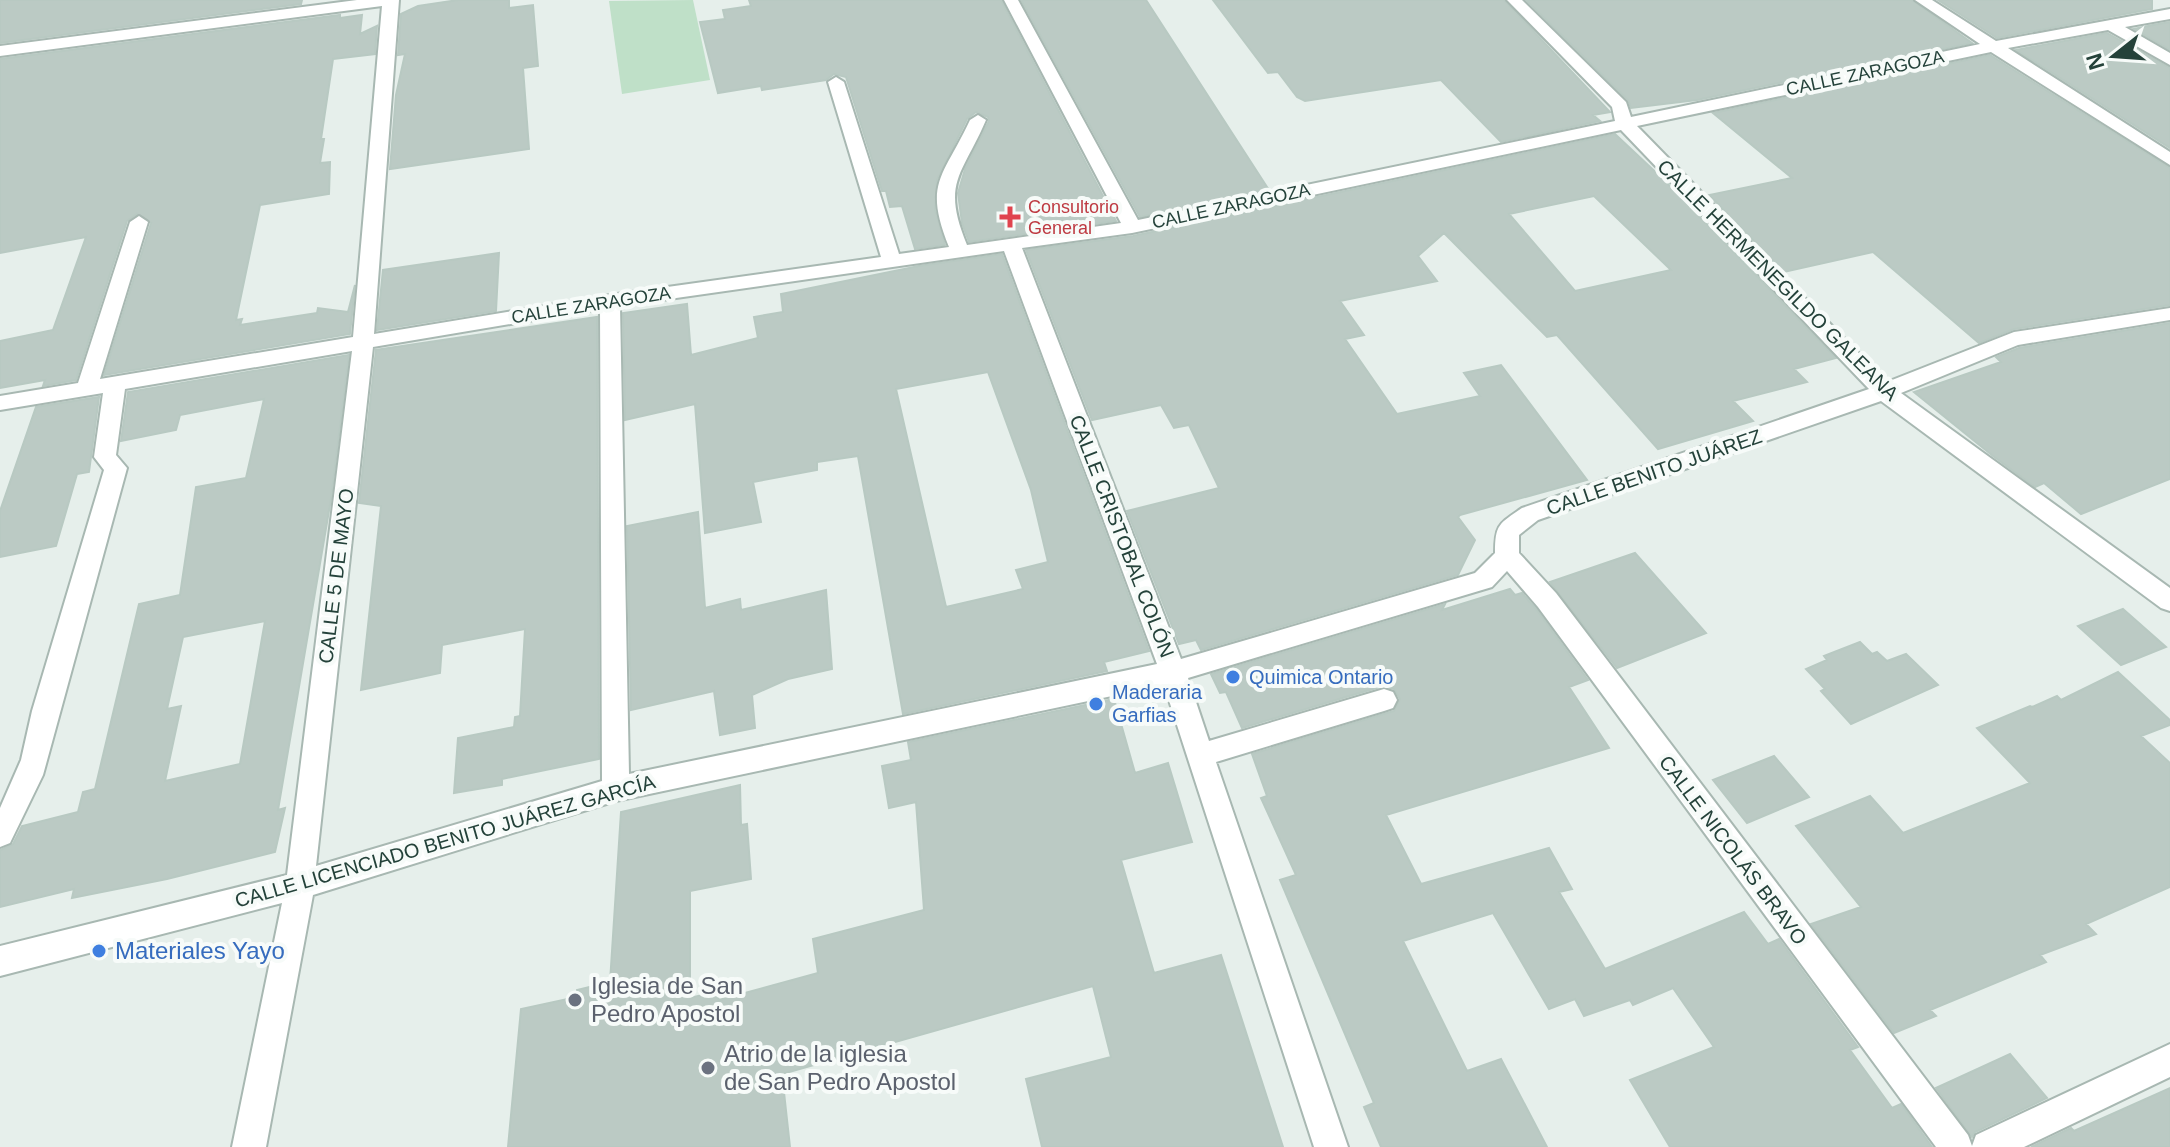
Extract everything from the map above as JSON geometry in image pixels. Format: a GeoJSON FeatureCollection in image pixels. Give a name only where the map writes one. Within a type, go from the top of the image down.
{"type":"FeatureCollection","features":[{"type":"Feature","properties":{"kind":"street"},"geometry":{"type":"LineString","coordinates":[[0,51],[391,0]]}},
{"type":"Feature","properties":{"kind":"street","name":"CALLE 5 DE MAYO"},"geometry":{"type":"LineString","coordinates":[[249,1147],[300,885],[363,342],[391,0]]}},
{"type":"Feature","properties":{"kind":"street"},"geometry":{"type":"LineString","coordinates":[[1011,0],[1132,227]]}},
{"type":"Feature","properties":{"kind":"street","name":"CALLE HERMENEGILDO GALEANA"},"geometry":{"type":"LineString","coordinates":[[1514,0],[1620,106],[1624,123],[1884,392],[2170,601]]}},
{"type":"Feature","properties":{"kind":"street"},"geometry":{"type":"LineString","coordinates":[[1922,0],[2170,160]]}},
{"type":"Feature","properties":{"kind":"street","name":"CALLE ZARAGOZA"},"geometry":{"type":"LineString","coordinates":[[0,403],[610,301],[1132,227],[1995,46],[2170,14]]}},
{"type":"Feature","properties":{"kind":"street"},"geometry":{"type":"LineString","coordinates":[[2112,26],[2170,60]]}},
{"type":"Feature","properties":{"kind":"street"},"geometry":{"type":"LineString","coordinates":[[836,82],[892,262]]}},
{"type":"Feature","properties":{"kind":"street"},"geometry":{"type":"LineString","coordinates":[[961,253],[943,198],[948,178],[978,120]]}},
{"type":"Feature","properties":{"kind":"street"},"geometry":{"type":"LineString","coordinates":[[86,389],[139,222]]}},
{"type":"Feature","properties":{"kind":"street","name":"CALLE CRISTOBAL COLÓN"},"geometry":{"type":"LineString","coordinates":[[1012,246],[1173,672],[1331,1147]]}},
{"type":"Feature","properties":{"kind":"street"},"geometry":{"type":"LineString","coordinates":[[610,301],[616,789]]}},
{"type":"Feature","properties":{"kind":"street","name":"CALLE BENITO JUÁREZ"},"geometry":{"type":"LineString","coordinates":[[1173,672],[1483,580],[1507,556],[1507,531],[1530,514],[1884,392],[2014,339],[2170,314]]}},
{"type":"Feature","properties":{"kind":"street"},"geometry":{"type":"LineString","coordinates":[[0,834],[13,817],[40,744],[45,711],[116,468],[105,457],[115,384]]}},
{"type":"Feature","properties":{"kind":"street","name":"CALLE NICOLÁS BRAVO"},"geometry":{"type":"LineString","coordinates":[[1507,556],[1547,600],[1956,1147]]}},
{"type":"Feature","properties":{"kind":"street","name":"CALLE LICENCIADO BENITO JUÁREZ GARCÍA"},"geometry":{"type":"LineString","coordinates":[[0,961],[300,885],[616,789],[1173,672]]}},
{"type":"Feature","properties":{"kind":"street"},"geometry":{"type":"LineString","coordinates":[[1201,755],[1384,700]]}},
{"type":"Feature","properties":{"kind":"street"},"geometry":{"type":"LineString","coordinates":[[1988,1147],[2170,1060]]}},
{"type":"Feature","properties":{"kind":"green space"},"geometry":{"type":"Polygon","coordinates":[[[693,0],[710,80],[622,94],[609,1],[693,0]]]}},
{"type":"Feature","properties":{"kind":"building"},"geometry":{"type":"Polygon","coordinates":[[[0,0],[302,0],[301,4],[0,43],[0,0]]]}},
{"type":"Feature","properties":{"kind":"building"},"geometry":{"type":"Polygon","coordinates":[[[458,0],[509,0],[509,8],[533,5],[538,66],[523,68],[529,149],[390,169],[396,95],[405,54],[398,55],[401,14],[418,6],[458,0]]]}},
{"type":"Feature","properties":{"kind":"building"},"geometry":{"type":"Polygon","coordinates":[[[749,0],[1001,0],[1116,221],[969,242],[962,223],[958,193],[965,169],[989,121],[988,117],[976,112],[967,119],[937,180],[935,209],[945,245],[915,249],[902,206],[890,207],[886,191],[882,191],[846,77],[834,74],[826,80],[718,93],[700,22],[725,19],[723,10],[751,6],[749,0]]]}},
{"type":"Feature","properties":{"kind":"building"},"geometry":{"type":"Polygon","coordinates":[[[1021,0],[1146,0],[1269,190],[1140,217],[1021,0]]]}},
{"type":"Feature","properties":{"kind":"building"},"geometry":{"type":"Polygon","coordinates":[[[1213,0],[1504,0],[1610,112],[1593,115],[1600,121],[1501,142],[1441,80],[1305,101],[1297,97],[1278,72],[1268,73],[1213,0]]]}},
{"type":"Feature","properties":{"kind":"building"},"geometry":{"type":"Polygon","coordinates":[[[1526,0],[1912,0],[1972,43],[1697,100],[1631,108],[1628,100],[1526,0]]]}},
{"type":"Feature","properties":{"kind":"building"},"geometry":{"type":"Polygon","coordinates":[[[1938,0],[2152,0],[2152,9],[1997,38],[1938,0]]]}},
{"type":"Feature","properties":{"kind":"building"},"geometry":{"type":"Polygon","coordinates":[[[340,15],[340,18],[362,15],[360,34],[377,26],[375,54],[333,59],[320,163],[330,162],[329,194],[260,205],[236,320],[242,319],[240,325],[317,313],[318,308],[348,312],[355,285],[350,334],[104,375],[151,223],[137,214],[127,221],[76,380],[43,386],[45,380],[0,388],[0,341],[53,330],[86,237],[0,253],[0,59],[340,15]]]}},
{"type":"Feature","properties":{"kind":"building"},"geometry":{"type":"Polygon","coordinates":[[[2170,22],[2170,50],[2134,29],[2153,25],[2170,22]]]}},
{"type":"Feature","properties":{"kind":"building"},"geometry":{"type":"Polygon","coordinates":[[[2107,33],[2170,68],[2170,148],[2016,50],[2107,33]]]}},
{"type":"Feature","properties":{"kind":"building"},"geometry":{"type":"Polygon","coordinates":[[[1990,55],[2170,168],[2170,305],[2014,329],[1979,343],[1873,252],[1784,272],[1709,195],[1792,178],[1713,113],[1990,55]]]}},
{"type":"Feature","properties":{"kind":"building"},"geometry":{"type":"Polygon","coordinates":[[[1615,134],[1665,181],[1836,358],[1794,369],[1807,382],[1733,401],[1753,421],[1658,449],[1557,335],[1547,337],[1444,233],[1418,256],[1437,281],[1340,301],[1364,335],[1345,339],[1397,414],[1480,396],[1464,373],[1501,365],[1587,480],[1460,515],[1458,517],[1475,540],[1458,575],[1201,650],[1196,640],[1179,644],[1127,511],[1219,488],[1189,425],[1174,428],[1161,405],[1092,420],[1026,250],[1133,236],[1615,134]],[[1594,196],[1509,214],[1575,291],[1671,270],[1594,196]]]}},
{"type":"Feature","properties":{"kind":"building"},"geometry":{"type":"Polygon","coordinates":[[[499,253],[496,311],[377,330],[383,270],[499,253]]]}},
{"type":"Feature","properties":{"kind":"building"},"geometry":{"type":"Polygon","coordinates":[[[1002,254],[1149,651],[1104,662],[1107,671],[903,714],[858,456],[817,462],[817,470],[753,482],[761,522],[705,533],[695,404],[625,420],[623,313],[687,304],[691,355],[758,338],[754,317],[783,312],[781,294],[919,266],[1002,254]],[[988,372],[896,389],[946,607],[1023,589],[1016,570],[1048,562],[1031,490],[988,372]]]}},
{"type":"Feature","properties":{"kind":"building"},"geometry":{"type":"Polygon","coordinates":[[[597,317],[599,759],[502,779],[502,785],[454,793],[458,738],[514,727],[515,717],[520,716],[525,629],[442,645],[440,673],[361,690],[381,506],[359,503],[376,350],[597,317]]]}},
{"type":"Feature","properties":{"kind":"building"},"geometry":{"type":"Polygon","coordinates":[[[2170,323],[2170,479],[2081,514],[2044,483],[2035,487],[1914,392],[2001,362],[1996,357],[2019,348],[2170,323]]]}},
{"type":"Feature","properties":{"kind":"building"},"geometry":{"type":"Polygon","coordinates":[[[349,355],[331,499],[278,810],[285,808],[275,852],[167,879],[72,898],[74,889],[0,907],[0,850],[13,844],[22,826],[78,812],[83,792],[95,789],[139,604],[180,595],[196,487],[246,478],[264,399],[180,415],[176,430],[121,441],[128,392],[349,355]],[[265,621],[183,637],[167,709],[181,706],[165,781],[240,764],[265,621]]]}},
{"type":"Feature","properties":{"kind":"building"},"geometry":{"type":"Polygon","coordinates":[[[99,397],[89,472],[77,474],[56,546],[0,557],[0,511],[36,407],[99,397]]]}},
{"type":"Feature","properties":{"kind":"building"},"geometry":{"type":"Polygon","coordinates":[[[698,512],[705,608],[740,599],[741,610],[826,590],[832,669],[788,679],[752,695],[755,728],[720,735],[714,691],[631,710],[627,526],[698,512]]]}},
{"type":"Feature","properties":{"kind":"building"},"geometry":{"type":"Polygon","coordinates":[[[1635,553],[1706,633],[1617,668],[1550,582],[1635,553]]]}},
{"type":"Feature","properties":{"kind":"building"},"geometry":{"type":"Polygon","coordinates":[[[1510,589],[1515,595],[1522,593],[1536,609],[1588,680],[1569,687],[1609,748],[1386,815],[1421,884],[1549,848],[1572,889],[1559,892],[1605,969],[1744,912],[1768,944],[1779,939],[1858,1047],[1850,1050],[1892,1108],[1901,1104],[1932,1147],[1670,1147],[1630,1080],[1714,1047],[1673,988],[1633,1005],[1630,1000],[1584,1016],[1575,999],[1549,1009],[1493,913],[1403,941],[1467,1071],[1501,1059],[1547,1147],[1381,1147],[1364,1107],[1374,1103],[1280,880],[1296,875],[1261,798],[1267,796],[1252,754],[1394,711],[1400,699],[1394,689],[1383,686],[1242,728],[1226,692],[1220,693],[1211,674],[1445,604],[1442,610],[1510,589]]]}},
{"type":"Feature","properties":{"kind":"building"},"geometry":{"type":"Polygon","coordinates":[[[2123,609],[2166,647],[2121,665],[2078,626],[2123,609]]]}},
{"type":"Feature","properties":{"kind":"building"},"geometry":{"type":"Polygon","coordinates":[[[1860,642],[1872,654],[1877,652],[1887,661],[1906,654],[1938,685],[1851,724],[1806,669],[1827,660],[1824,656],[1860,642]]]}},
{"type":"Feature","properties":{"kind":"building"},"geometry":{"type":"Polygon","coordinates":[[[2118,672],[2170,720],[2170,725],[2141,736],[2170,763],[2170,887],[2086,924],[2096,934],[2040,955],[2046,962],[1930,1010],[1936,1016],[1894,1033],[1811,924],[1861,907],[1796,826],[1870,796],[1903,833],[2030,783],[1977,728],[2057,696],[2061,700],[2118,672]]]}},
{"type":"Feature","properties":{"kind":"building"},"geometry":{"type":"Polygon","coordinates":[[[1114,699],[1135,773],[1168,763],[1192,842],[1121,860],[1154,973],[1221,955],[1283,1147],[1042,1147],[1026,1079],[1111,1057],[1093,986],[782,1074],[790,1147],[508,1147],[521,1009],[577,997],[577,990],[610,982],[621,812],[740,785],[741,825],[747,824],[751,879],[690,891],[690,998],[715,992],[719,1000],[818,973],[813,939],[924,910],[916,802],[889,808],[882,766],[911,760],[908,742],[1114,699]]]}},
{"type":"Feature","properties":{"kind":"building"},"geometry":{"type":"Polygon","coordinates":[[[1774,756],[1809,797],[1747,823],[1713,780],[1774,756]]]}},
{"type":"Feature","properties":{"kind":"building"},"geometry":{"type":"Polygon","coordinates":[[[2010,1054],[2047,1098],[1975,1132],[1972,1137],[1936,1088],[2010,1054]]]}},
{"type":"Feature","properties":{"kind":"building"},"geometry":{"type":"Polygon","coordinates":[[[2170,1088],[2170,1147],[2031,1147],[2071,1128],[2074,1131],[2170,1088]]]}},
{"type":"Feature","properties":{"kind":"place","name":"Consultorio General"},"geometry":{"type":"Point","coordinates":[1010,217]}},
{"type":"Feature","properties":{"kind":"place","name":"Quimica Ontario"},"geometry":{"type":"Point","coordinates":[1233,677]}},
{"type":"Feature","properties":{"kind":"place","name":"Maderaria Garfias"},"geometry":{"type":"Point","coordinates":[1096,704]}},
{"type":"Feature","properties":{"kind":"place","name":"Materiales Yayo"},"geometry":{"type":"Point","coordinates":[99,951]}},
{"type":"Feature","properties":{"kind":"place","name":"Iglesia de San Pedro Apostol"},"geometry":{"type":"Point","coordinates":[575,1000]}},
{"type":"Feature","properties":{"kind":"place","name":"Atrio de la iglesia de San Pedro Apostol"},"geometry":{"type":"Point","coordinates":[708,1068]}}]}
